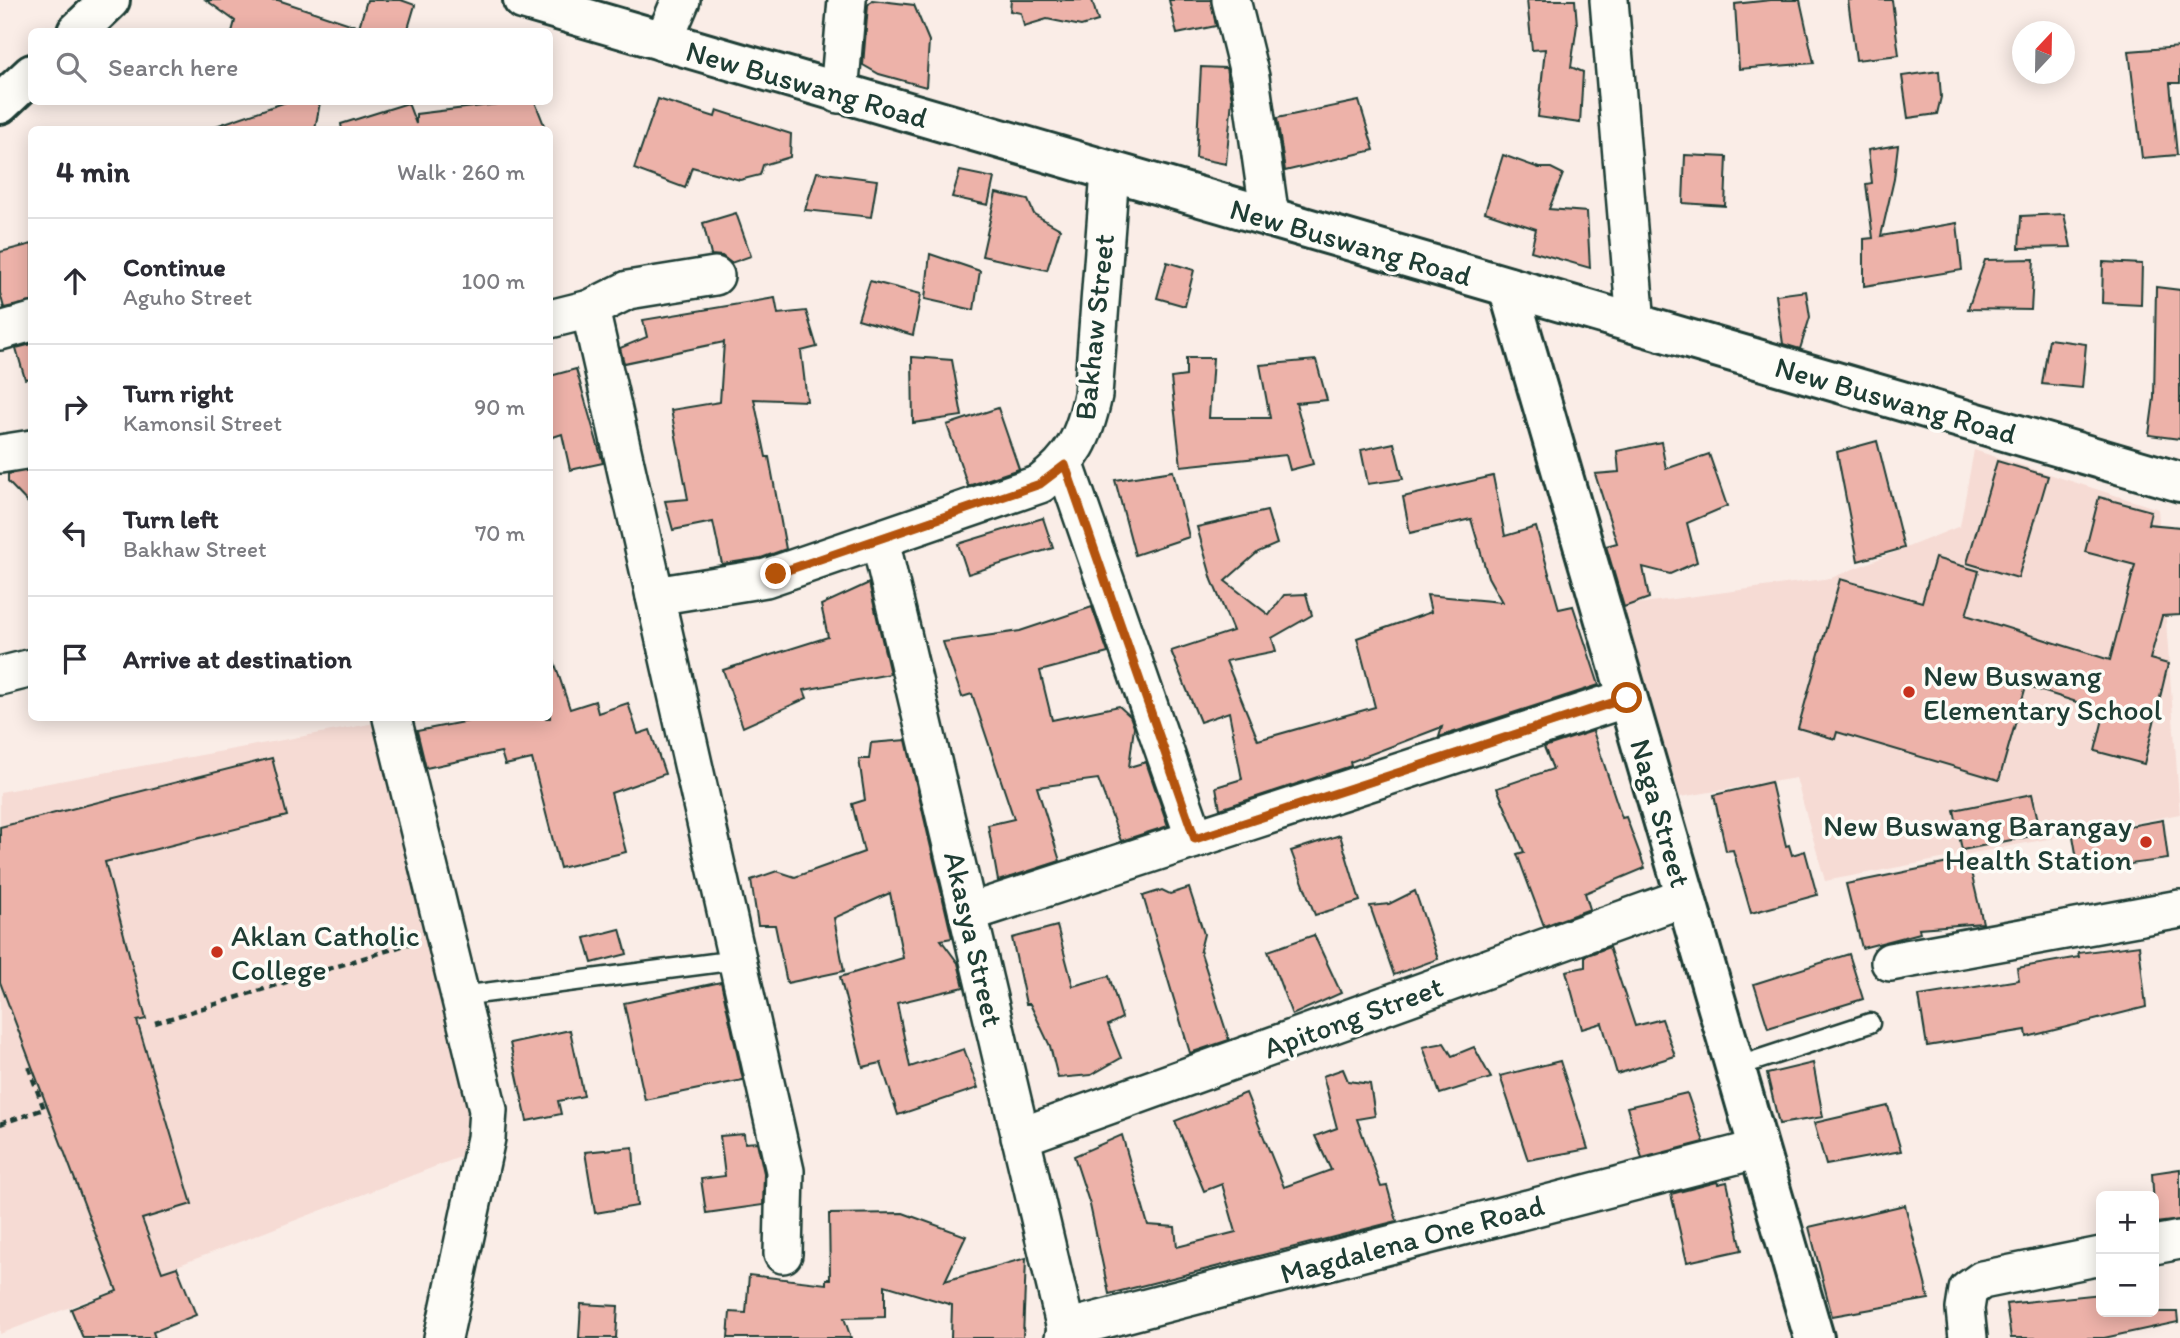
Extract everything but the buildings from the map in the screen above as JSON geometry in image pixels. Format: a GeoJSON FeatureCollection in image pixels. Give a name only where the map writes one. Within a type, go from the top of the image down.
{"type":"FeatureCollection","features":[{"type":"Feature","properties":{"kind":"street"},"geometry":{"type":"LineString","coordinates":[[80,28],[110,0]]}},
{"type":"Feature","properties":{"kind":"street","name":"New Buswang Road"},"geometry":{"type":"LineString","coordinates":[[523,0],[2180,482]]}},
{"type":"Feature","properties":{"kind":"street"},"geometry":{"type":"LineString","coordinates":[[663,42],[681,0]]}},
{"type":"Feature","properties":{"kind":"street"},"geometry":{"type":"LineString","coordinates":[[839,94],[847,0]]}},
{"type":"Feature","properties":{"kind":"street"},"geometry":{"type":"LineString","coordinates":[[1231,0],[1250,77],[1270,218]]}},
{"type":"Feature","properties":{"kind":"street"},"geometry":{"type":"LineString","coordinates":[[1609,0],[1636,324]]}},
{"type":"Feature","properties":{"kind":"street"},"geometry":{"type":"LineString","coordinates":[[0,104],[28,78]]}},
{"type":"Feature","properties":{"kind":"street","name":"Bakhaw Street"},"geometry":{"type":"LineString","coordinates":[[655,596],[766,578],[1040,484],[1065,465],[1086,429],[1093,395],[1110,172]]}},
{"type":"Feature","properties":{"kind":"street"},"geometry":{"type":"LineString","coordinates":[[553,318],[590,309],[628,290],[715,275]]}},
{"type":"Feature","properties":{"kind":"street","name":"Naga Street"},"geometry":{"type":"LineString","coordinates":[[1508,287],[1814,1338]]}},
{"type":"Feature","properties":{"kind":"street"},"geometry":{"type":"LineString","coordinates":[[590,309],[785,1171],[783,1254]]}},
{"type":"Feature","properties":{"kind":"street"},"geometry":{"type":"LineString","coordinates":[[0,331],[28,323]]}},
{"type":"Feature","properties":{"kind":"street"},"geometry":{"type":"LineString","coordinates":[[0,454],[28,450]]}},
{"type":"Feature","properties":{"kind":"street"},"geometry":{"type":"LineString","coordinates":[[1065,465],[1195,839]]}},
{"type":"Feature","properties":{"kind":"street","name":"Akasya Street"},"geometry":{"type":"LineString","coordinates":[[880,540],[1065,1334]]}},
{"type":"Feature","properties":{"kind":"street"},"geometry":{"type":"LineString","coordinates":[[0,676],[28,669]]}},
{"type":"Feature","properties":{"kind":"street"},"geometry":{"type":"LineString","coordinates":[[968,913],[1627,698]]}},
{"type":"Feature","properties":{"kind":"street"},"geometry":{"type":"LineString","coordinates":[[393,721],[488,1110],[486,1138],[443,1338]]}},
{"type":"Feature","properties":{"kind":"street","name":"Apitong Street"},"geometry":{"type":"LineString","coordinates":[[1020,1137],[1686,897]]}},
{"type":"Feature","properties":{"kind":"street"},"geometry":{"type":"LineString","coordinates":[[1890,962],[2180,909]]}},
{"type":"Feature","properties":{"kind":"street","name":"Magdalena One Road"},"geometry":{"type":"LineString","coordinates":[[1065,1334],[1759,1149]]}},
{"type":"Feature","properties":{"kind":"street"},"geometry":{"type":"LineString","coordinates":[[2159,1244],[2180,1240]]}},
{"type":"Feature","properties":{"kind":"street"},"geometry":{"type":"LineString","coordinates":[[1968,1338],[1965,1309],[1968,1290],[1982,1280],[2096,1257]]}},
{"type":"Feature","properties":{"kind":"lane"},"geometry":{"type":"LineString","coordinates":[[461,996],[737,960]]}},
{"type":"Feature","properties":{"kind":"lane"},"geometry":{"type":"LineString","coordinates":[[1736,1067],[1870,1023]]}},
{"type":"Feature","properties":{"kind":"path"},"geometry":{"type":"LineString","coordinates":[[155,1023],[445,932]]}},
{"type":"Feature","properties":{"kind":"path"},"geometry":{"type":"LineString","coordinates":[[0,1124],[44,1109],[27,1063]]}},
{"type":"Feature","properties":{"kind":"shaded area","name":"New Buswang Elementary School"},"geometry":{"type":"Polygon","coordinates":[[[1974,450],[2158,509],[2180,814],[1825,881],[1796,778],[1680,797],[1620,606],[1831,578],[1960,526],[1974,450]]]}},
{"type":"Feature","properties":{"kind":"shaded area","name":"Aklan Catholic College"},"geometry":{"type":"Polygon","coordinates":[[[375,723],[473,1113],[460,1157],[0,1334],[0,792],[375,723]]]}},
{"type":"Feature","properties":{"kind":"place","name":"New Buswang Elementary School"},"geometry":{"type":"Point","coordinates":[1909,692]}},
{"type":"Feature","properties":{"kind":"place","name":"New Buswang Barangay Health Station"},"geometry":{"type":"Point","coordinates":[2146,842]}},
{"type":"Feature","properties":{"kind":"place","name":"Aklan Catholic College"},"geometry":{"type":"Point","coordinates":[217,952]}},
{"type":"Feature","properties":{"kind":"route"},"geometry":{"type":"LineString","coordinates":[[776,574],[1040,484],[1065,465],[1195,839],[1627,698]]}}]}
